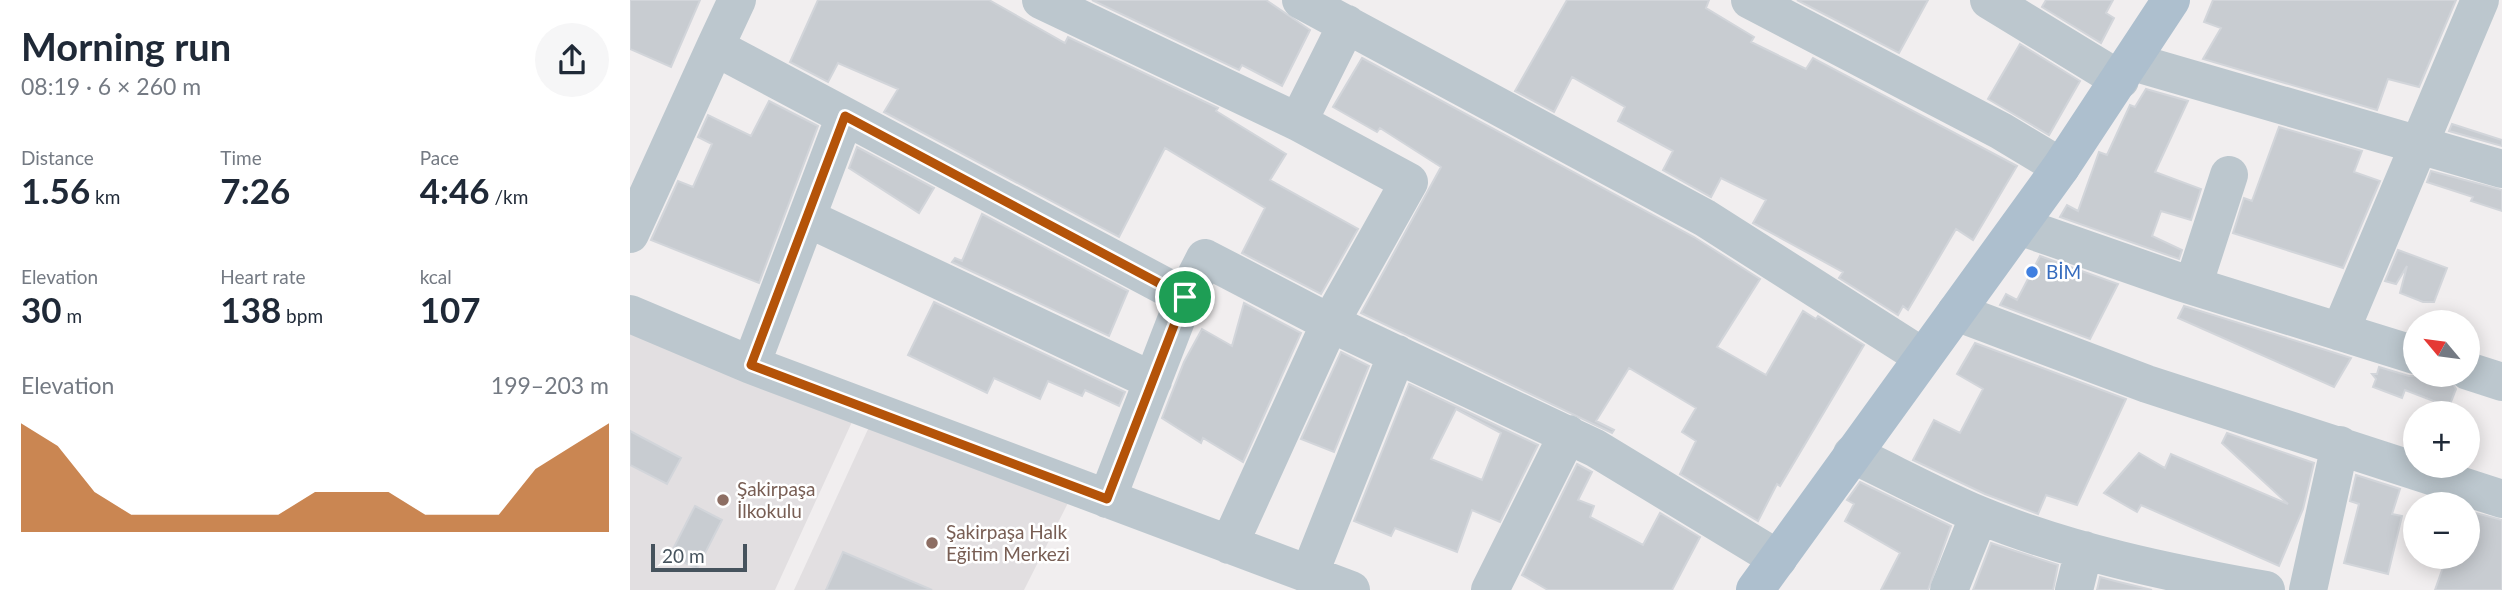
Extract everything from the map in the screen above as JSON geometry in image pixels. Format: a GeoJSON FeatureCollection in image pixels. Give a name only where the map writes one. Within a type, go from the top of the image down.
{"type":"FeatureCollection","features":[{"type":"Feature","properties":{"kind":"main road"},"geometry":{"type":"LineString","coordinates":[[1755,590],[2061,167],[2127,71],[2171,0]]}},
{"type":"Feature","properties":{"kind":"street"},"geometry":{"type":"LineString","coordinates":[[630,234],[737,0]]}},
{"type":"Feature","properties":{"kind":"street"},"geometry":{"type":"LineString","coordinates":[[1041,0],[1298,122],[1409,182],[1330,323],[1229,545]]}},
{"type":"Feature","properties":{"kind":"street"},"geometry":{"type":"LineString","coordinates":[[1301,0],[1705,218],[1923,357]]}},
{"type":"Feature","properties":{"kind":"street"},"geometry":{"type":"LineString","coordinates":[[1750,0],[2001,131],[2061,167]]}},
{"type":"Feature","properties":{"kind":"street"},"geometry":{"type":"LineString","coordinates":[[1989,0],[2127,71],[2417,144],[2502,169]]}},
{"type":"Feature","properties":{"kind":"street"},"geometry":{"type":"LineString","coordinates":[[2340,331],[2480,0]]}},
{"type":"Feature","properties":{"kind":"street"},"geometry":{"type":"LineString","coordinates":[[1298,122],[1347,24]]}},
{"type":"Feature","properties":{"kind":"street"},"geometry":{"type":"LineString","coordinates":[[715,47],[1185,297]]}},
{"type":"Feature","properties":{"kind":"street"},"geometry":{"type":"LineString","coordinates":[[751,365],[845,116]]}},
{"type":"Feature","properties":{"kind":"street"},"geometry":{"type":"LineString","coordinates":[[2193,286],[2228,175]]}},
{"type":"Feature","properties":{"kind":"street"},"geometry":{"type":"LineString","coordinates":[[807,218],[1153,381]]}},
{"type":"Feature","properties":{"kind":"street"},"geometry":{"type":"LineString","coordinates":[[2019,226],[2193,286],[2403,351]]}},
{"type":"Feature","properties":{"kind":"street"},"geometry":{"type":"LineString","coordinates":[[1107,499],[1185,297],[1205,258],[1330,323],[1595,448],[1777,559]]}},
{"type":"Feature","properties":{"kind":"street"},"geometry":{"type":"LineString","coordinates":[[1956,312],[2147,384],[2502,499]]}},
{"type":"Feature","properties":{"kind":"street"},"geometry":{"type":"LineString","coordinates":[[630,314],[751,365],[1351,590]]}},
{"type":"Feature","properties":{"kind":"street"},"geometry":{"type":"LineString","coordinates":[[1309,575],[1397,354]]}},
{"type":"Feature","properties":{"kind":"street"},"geometry":{"type":"LineString","coordinates":[[2480,375],[2502,382]]}},
{"type":"Feature","properties":{"kind":"street"},"geometry":{"type":"LineString","coordinates":[[1490,590],[1567,434]]}},
{"type":"Feature","properties":{"kind":"street"},"geometry":{"type":"LineString","coordinates":[[2308,590],[2340,445]]}},
{"type":"Feature","properties":{"kind":"street"},"geometry":{"type":"LineString","coordinates":[[1852,454],[1979,515],[2084,550],[2205,585],[2266,590]]}},
{"type":"Feature","properties":{"kind":"street"},"geometry":{"type":"LineString","coordinates":[[1949,590],[1979,515]]}},
{"type":"Feature","properties":{"kind":"street"},"geometry":{"type":"LineString","coordinates":[[2074,590],[2084,550]]}},
{"type":"Feature","properties":{"kind":"shaded area","name":"Şakirpaşa İlkokulu"},"geometry":{"type":"Polygon","coordinates":[[[630,332],[857,411],[775,590],[630,590],[630,332]]]}},
{"type":"Feature","properties":{"kind":"shaded area","name":"Şakirpaşa Halk Eğitim Merkezi"},"geometry":{"type":"Polygon","coordinates":[[[875,414],[1072,495],[1024,590],[794,590],[875,414]]]}},
{"type":"Feature","properties":{"kind":"building"},"geometry":{"type":"Polygon","coordinates":[[[630,0],[700,0],[671,67],[630,49],[630,0]]]}},
{"type":"Feature","properties":{"kind":"building"},"geometry":{"type":"Polygon","coordinates":[[[818,0],[989,0],[1065,43],[1068,37],[1218,108],[1216,111],[1286,154],[1270,180],[1358,229],[1321,294],[1242,253],[1265,208],[1165,148],[1119,237],[884,112],[898,89],[838,63],[828,82],[790,62],[818,0]]]}},
{"type":"Feature","properties":{"kind":"building"},"geometry":{"type":"Polygon","coordinates":[[[1092,0],[1266,0],[1310,30],[1282,86],[1242,65],[1239,70],[1092,0]]]}},
{"type":"Feature","properties":{"kind":"building"},"geometry":{"type":"Polygon","coordinates":[[[1567,0],[1709,0],[1706,8],[1754,37],[1751,42],[1806,69],[1813,58],[2017,166],[1973,240],[1956,229],[1908,310],[1903,306],[1898,315],[1839,278],[1843,272],[1753,223],[1766,200],[1721,178],[1711,197],[1663,170],[1673,151],[1618,121],[1625,107],[1572,77],[1554,112],[1515,91],[1567,0]]]}},
{"type":"Feature","properties":{"kind":"building"},"geometry":{"type":"Polygon","coordinates":[[[1797,0],[1928,0],[1899,53],[1797,0]]]}},
{"type":"Feature","properties":{"kind":"building"},"geometry":{"type":"Polygon","coordinates":[[[2046,0],[2113,0],[2106,13],[2114,18],[2101,43],[2042,7],[2046,0]]]}},
{"type":"Feature","properties":{"kind":"building"},"geometry":{"type":"Polygon","coordinates":[[[2213,0],[2456,0],[2419,87],[2388,79],[2377,110],[2203,59],[2221,28],[2204,22],[2213,0]]]}},
{"type":"Feature","properties":{"kind":"building"},"geometry":{"type":"Polygon","coordinates":[[[2020,44],[2080,81],[2049,135],[1988,99],[2020,44]]]}},
{"type":"Feature","properties":{"kind":"building"},"geometry":{"type":"Polygon","coordinates":[[[1362,58],[1694,237],[1760,279],[1717,347],[1766,375],[1803,311],[1816,319],[1818,316],[1864,345],[1780,486],[1777,484],[1758,521],[1680,474],[1696,441],[1682,432],[1696,408],[1629,368],[1596,421],[1614,430],[1612,433],[1361,313],[1441,167],[1380,128],[1377,132],[1333,107],[1362,58]]]}},
{"type":"Feature","properties":{"kind":"building"},"geometry":{"type":"Polygon","coordinates":[[[2146,89],[2188,101],[2155,172],[2201,189],[2191,220],[2161,211],[2152,236],[2182,250],[2179,259],[2060,217],[2067,205],[2078,211],[2099,152],[2107,155],[2130,105],[2135,107],[2146,89]]]}},
{"type":"Feature","properties":{"kind":"building"},"geometry":{"type":"Polygon","coordinates":[[[769,101],[818,126],[759,283],[651,240],[678,181],[693,187],[712,144],[698,137],[708,115],[751,136],[769,101]]]}},
{"type":"Feature","properties":{"kind":"building"},"geometry":{"type":"Polygon","coordinates":[[[2452,124],[2502,140],[2502,146],[2449,131],[2452,124]]]}},
{"type":"Feature","properties":{"kind":"building"},"geometry":{"type":"Polygon","coordinates":[[[2279,127],[2362,151],[2354,172],[2380,181],[2343,268],[2233,233],[2244,198],[2252,201],[2279,127]]]}},
{"type":"Feature","properties":{"kind":"building"},"geometry":{"type":"Polygon","coordinates":[[[857,147],[934,188],[919,213],[849,168],[857,147]]]}},
{"type":"Feature","properties":{"kind":"building"},"geometry":{"type":"Polygon","coordinates":[[[2431,171],[2502,190],[2502,211],[2471,201],[2473,197],[2427,182],[2431,171]]]}},
{"type":"Feature","properties":{"kind":"building"},"geometry":{"type":"Polygon","coordinates":[[[982,214],[1128,291],[1109,336],[952,262],[955,258],[962,261],[982,214]]]}},
{"type":"Feature","properties":{"kind":"building"},"geometry":{"type":"Polygon","coordinates":[[[2398,250],[2447,268],[2434,302],[2423,302],[2400,293],[2407,266],[2396,284],[2385,281],[2398,250]]]}},
{"type":"Feature","properties":{"kind":"building"},"geometry":{"type":"Polygon","coordinates":[[[2040,256],[2118,284],[2090,339],[2000,305],[2006,294],[2017,300],[2040,256]]]}},
{"type":"Feature","properties":{"kind":"building"},"geometry":{"type":"Polygon","coordinates":[[[934,302],[1125,392],[1119,406],[1085,390],[1082,396],[1048,381],[1040,399],[994,378],[987,393],[908,355],[934,302]]]}},
{"type":"Feature","properties":{"kind":"building"},"geometry":{"type":"Polygon","coordinates":[[[1244,303],[1301,333],[1243,462],[1203,438],[1201,443],[1162,418],[1184,362],[1202,329],[1232,346],[1244,303]]]}},
{"type":"Feature","properties":{"kind":"building"},"geometry":{"type":"Polygon","coordinates":[[[2184,306],[2351,358],[2334,387],[2178,318],[2184,306]]]}},
{"type":"Feature","properties":{"kind":"building"},"geometry":{"type":"Polygon","coordinates":[[[1975,343],[2126,399],[2077,505],[2046,495],[2038,514],[1985,494],[1913,460],[1934,420],[1960,433],[1983,389],[1957,374],[1975,343]]]}},
{"type":"Feature","properties":{"kind":"building"},"geometry":{"type":"Polygon","coordinates":[[[1341,352],[1369,366],[1334,452],[1301,439],[1341,352]]]}},
{"type":"Feature","properties":{"kind":"building"},"geometry":{"type":"Polygon","coordinates":[[[2379,367],[2403,374],[2403,387],[2456,389],[2451,401],[2433,401],[2405,390],[2402,398],[2373,387],[2376,379],[2372,374],[2377,374],[2379,367]]]}},
{"type":"Feature","properties":{"kind":"building"},"geometry":{"type":"Polygon","coordinates":[[[1409,384],[1538,445],[1500,522],[1472,510],[1457,552],[1395,528],[1391,536],[1354,521],[1409,384]],[[1456,409],[1431,459],[1482,480],[1501,433],[1456,409]]]}},
{"type":"Feature","properties":{"kind":"building"},"geometry":{"type":"Polygon","coordinates":[[[630,431],[681,458],[667,484],[630,465],[630,431]]]}},
{"type":"Feature","properties":{"kind":"building"},"geometry":{"type":"Polygon","coordinates":[[[2227,433],[2314,463],[2303,509],[2279,566],[2141,505],[2137,512],[2104,493],[2139,453],[2165,468],[2171,454],[2288,504],[2222,443],[2227,433]]]}},
{"type":"Feature","properties":{"kind":"building"},"geometry":{"type":"Polygon","coordinates":[[[1577,464],[1592,472],[1578,500],[1594,506],[1590,517],[1643,545],[1660,513],[1700,537],[1672,590],[1548,590],[1522,575],[1577,464]]]}},
{"type":"Feature","properties":{"kind":"building"},"geometry":{"type":"Polygon","coordinates":[[[2356,475],[2400,489],[2392,514],[2402,516],[2388,574],[2344,563],[2359,504],[2350,501],[2356,475]]]}},
{"type":"Feature","properties":{"kind":"building"},"geometry":{"type":"Polygon","coordinates":[[[1860,482],[1951,526],[1928,590],[1881,590],[1900,553],[1845,521],[1854,504],[1847,500],[1860,482]]]}},
{"type":"Feature","properties":{"kind":"building"},"geometry":{"type":"Polygon","coordinates":[[[695,506],[722,520],[697,569],[670,555],[695,506]]]}},
{"type":"Feature","properties":{"kind":"building"},"geometry":{"type":"Polygon","coordinates":[[[2480,514],[2502,520],[2502,590],[2435,590],[2442,569],[2480,569],[2480,514]]]}},
{"type":"Feature","properties":{"kind":"building"},"geometry":{"type":"Polygon","coordinates":[[[1991,543],[2058,565],[2053,590],[1973,590],[1991,543]]]}},
{"type":"Feature","properties":{"kind":"building"},"geometry":{"type":"Polygon","coordinates":[[[843,552],[932,590],[826,590],[843,552]]]}},
{"type":"Feature","properties":{"kind":"building"},"geometry":{"type":"Polygon","coordinates":[[[2100,577],[2115,581],[2152,590],[2097,590],[2100,577]]]}},
{"type":"Feature","properties":{"kind":"place","name":"BİM"},"geometry":{"type":"Point","coordinates":[2032,272]}},
{"type":"Feature","properties":{"kind":"place","name":"Şakirpaşa İlkokulu"},"geometry":{"type":"Point","coordinates":[723,500]}},
{"type":"Feature","properties":{"kind":"place","name":"Şakirpaşa Halk Eğitim Merkezi"},"geometry":{"type":"Point","coordinates":[932,543]}},
{"type":"Feature","properties":{"kind":"route"},"geometry":{"type":"LineString","coordinates":[[845,116],[1185,297],[1107,499],[751,365],[845,116]]}}]}
